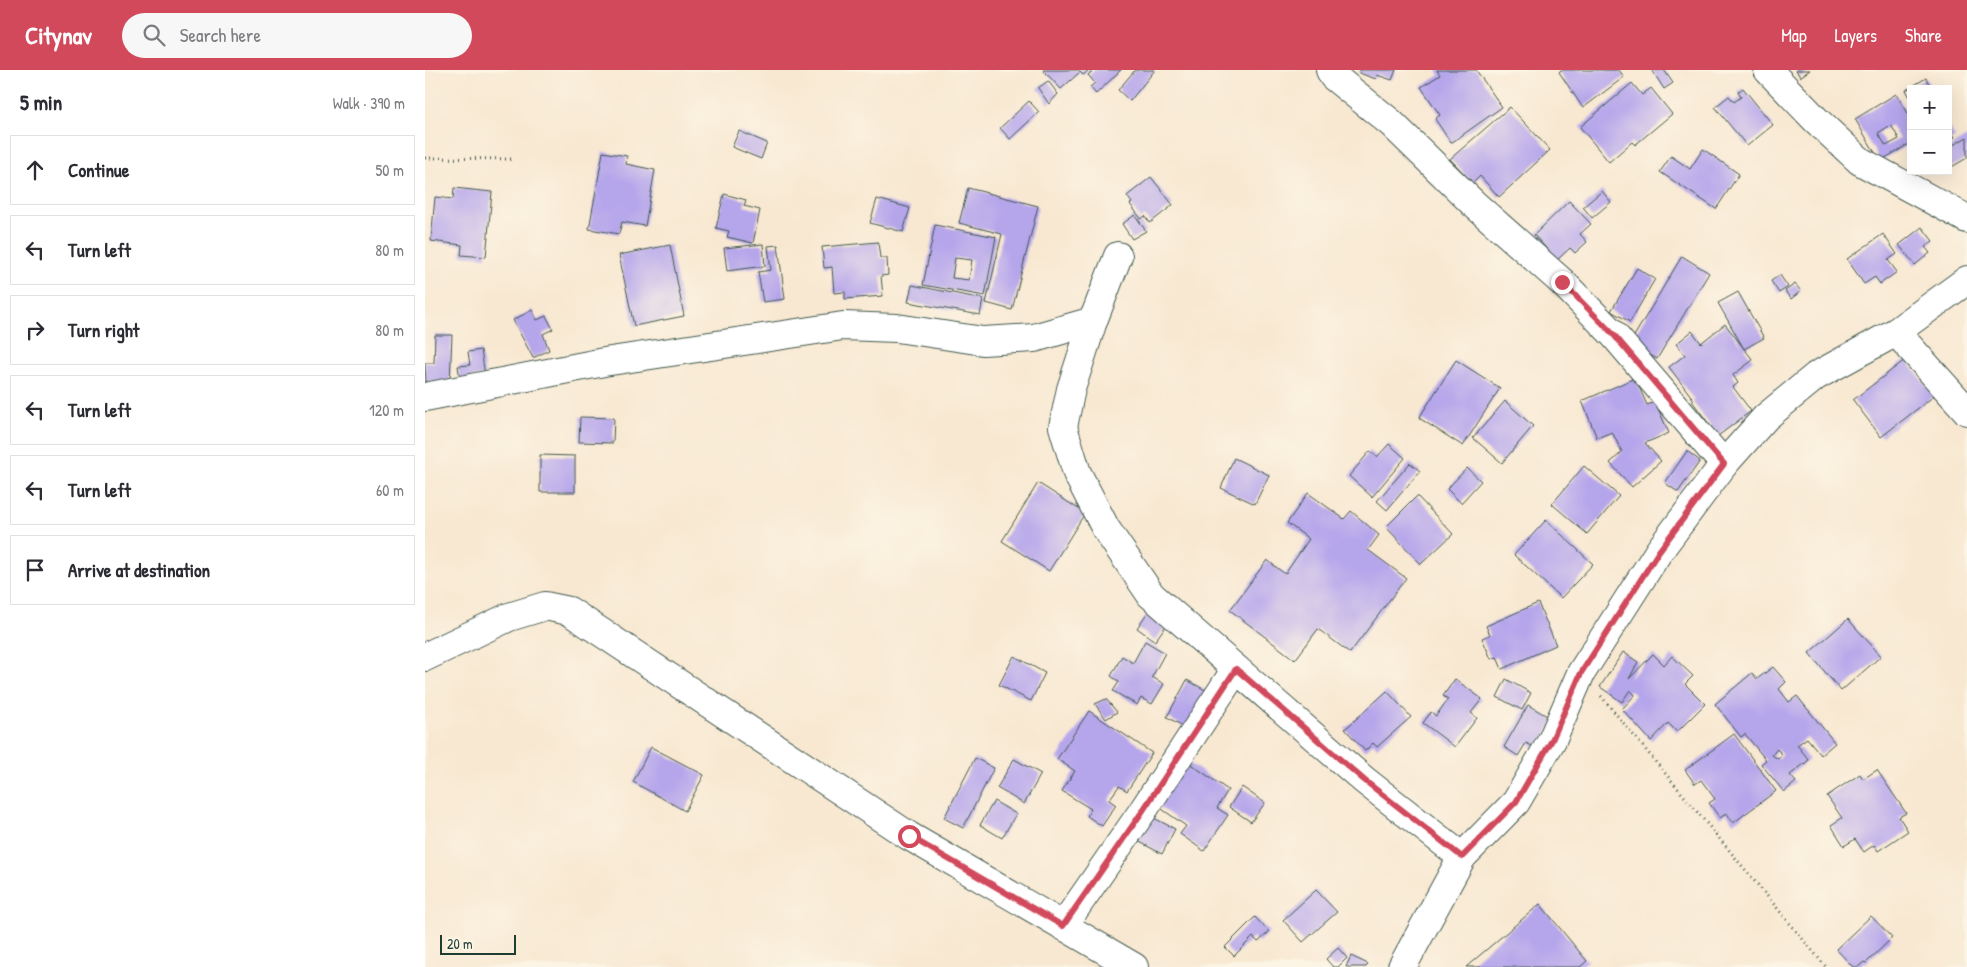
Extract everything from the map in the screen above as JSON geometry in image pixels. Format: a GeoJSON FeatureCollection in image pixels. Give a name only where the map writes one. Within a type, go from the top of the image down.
{"type":"FeatureCollection","features":[{"type":"Feature","properties":{"kind":"street"},"geometry":{"type":"LineString","coordinates":[[1330,70],[1333,76],[1391,123],[1474,204],[1575,296],[1614,335],[1724,464]]}},
{"type":"Feature","properties":{"kind":"street"},"geometry":{"type":"LineString","coordinates":[[1768,70],[1859,161],[1967,218]]}},
{"type":"Feature","properties":{"kind":"street"},"geometry":{"type":"LineString","coordinates":[[1117,256],[1071,389],[1063,427],[1077,473],[1106,529],[1151,595],[1364,780],[1462,857]]}},
{"type":"Feature","properties":{"kind":"street"},"geometry":{"type":"LineString","coordinates":[[1402,967],[1462,857],[1516,802],[1552,740],[1581,673],[1659,551],[1724,464],[1766,417],[1816,376],[1896,332],[1967,280]]}},
{"type":"Feature","properties":{"kind":"street"},"geometry":{"type":"LineString","coordinates":[[425,397],[603,362],[843,326],[897,328],[983,342],[1034,338],[1093,321]]}},
{"type":"Feature","properties":{"kind":"street"},"geometry":{"type":"LineString","coordinates":[[1896,332],[1967,411]]}},
{"type":"Feature","properties":{"kind":"street"},"geometry":{"type":"LineString","coordinates":[[425,657],[509,617],[545,606],[569,611],[909,836],[1134,967]]}},
{"type":"Feature","properties":{"kind":"street"},"geometry":{"type":"LineString","coordinates":[[1063,926],[1142,812],[1236,669]]}},
{"type":"Feature","properties":{"kind":"path"},"geometry":{"type":"LineString","coordinates":[[425,158],[514,159]]}},
{"type":"Feature","properties":{"kind":"path"},"geometry":{"type":"LineString","coordinates":[[1581,673],[1826,967]]}},
{"type":"Feature","properties":{"kind":"building"},"geometry":{"type":"Polygon","coordinates":[[[1043,70],[1089,70],[1083,75],[1080,72],[1061,89],[1043,70]]]}},
{"type":"Feature","properties":{"kind":"building"},"geometry":{"type":"Polygon","coordinates":[[[1094,70],[1121,70],[1096,94],[1090,87],[1095,83],[1088,75],[1094,70]]]}},
{"type":"Feature","properties":{"kind":"building"},"geometry":{"type":"Polygon","coordinates":[[[1135,70],[1155,70],[1130,101],[1118,90],[1135,70]]]}},
{"type":"Feature","properties":{"kind":"building"},"geometry":{"type":"Polygon","coordinates":[[[1360,70],[1396,70],[1392,80],[1377,75],[1376,79],[1359,73],[1360,70]]]}},
{"type":"Feature","properties":{"kind":"building"},"geometry":{"type":"Polygon","coordinates":[[[1437,70],[1476,70],[1502,107],[1451,143],[1435,119],[1440,115],[1421,87],[1440,75],[1437,70]]]}},
{"type":"Feature","properties":{"kind":"building"},"geometry":{"type":"Polygon","coordinates":[[[1561,70],[1619,70],[1624,77],[1583,108],[1559,72],[1561,70]]]}},
{"type":"Feature","properties":{"kind":"building"},"geometry":{"type":"Polygon","coordinates":[[[1652,70],[1664,70],[1673,83],[1664,89],[1652,70]]]}},
{"type":"Feature","properties":{"kind":"building"},"geometry":{"type":"Polygon","coordinates":[[[1796,70],[1810,70],[1800,77],[1796,70]]]}},
{"type":"Feature","properties":{"kind":"building"},"geometry":{"type":"Polygon","coordinates":[[[1926,78],[1930,85],[1914,85],[1926,78]]]}},
{"type":"Feature","properties":{"kind":"building"},"geometry":{"type":"Polygon","coordinates":[[[1048,81],[1058,94],[1049,104],[1038,88],[1048,81]]]}},
{"type":"Feature","properties":{"kind":"building"},"geometry":{"type":"Polygon","coordinates":[[[1632,83],[1642,95],[1651,88],[1672,114],[1635,145],[1632,142],[1609,162],[1580,127],[1632,83]]]}},
{"type":"Feature","properties":{"kind":"building"},"geometry":{"type":"Polygon","coordinates":[[[1743,88],[1773,125],[1747,146],[1715,107],[1729,96],[1734,102],[1741,97],[1738,92],[1743,88]]]}},
{"type":"Feature","properties":{"kind":"building"},"geometry":{"type":"Polygon","coordinates":[[[1896,94],[1907,112],[1907,145],[1880,161],[1855,119],[1896,94]],[[1891,125],[1878,133],[1886,146],[1899,139],[1891,125]]]}},
{"type":"Feature","properties":{"kind":"building"},"geometry":{"type":"Polygon","coordinates":[[[1029,101],[1039,112],[1010,139],[1000,128],[1029,101]]]}},
{"type":"Feature","properties":{"kind":"building"},"geometry":{"type":"Polygon","coordinates":[[[1510,107],[1550,150],[1499,197],[1480,176],[1473,183],[1450,159],[1510,107]]]}},
{"type":"Feature","properties":{"kind":"building"},"geometry":{"type":"Polygon","coordinates":[[[739,131],[767,143],[761,159],[732,147],[739,131]]]}},
{"type":"Feature","properties":{"kind":"building"},"geometry":{"type":"Polygon","coordinates":[[[1967,137],[1967,158],[1952,167],[1952,146],[1967,137]]]}},
{"type":"Feature","properties":{"kind":"building"},"geometry":{"type":"Polygon","coordinates":[[[1703,149],[1739,174],[1716,209],[1660,172],[1671,156],[1690,169],[1703,149]]]}},
{"type":"Feature","properties":{"kind":"building"},"geometry":{"type":"Polygon","coordinates":[[[603,152],[627,156],[626,164],[655,170],[645,226],[622,222],[619,234],[589,229],[603,152]]]}},
{"type":"Feature","properties":{"kind":"building"},"geometry":{"type":"Polygon","coordinates":[[[1151,177],[1173,205],[1150,223],[1145,216],[1141,219],[1130,204],[1132,203],[1127,196],[1151,177]]]}},
{"type":"Feature","properties":{"kind":"building"},"geometry":{"type":"Polygon","coordinates":[[[454,188],[492,192],[486,257],[461,255],[462,245],[431,241],[435,197],[453,199],[454,188]]]}},
{"type":"Feature","properties":{"kind":"building"},"geometry":{"type":"Polygon","coordinates":[[[968,188],[1038,206],[1012,310],[986,303],[1002,234],[959,223],[968,188]]]}},
{"type":"Feature","properties":{"kind":"building"},"geometry":{"type":"Polygon","coordinates":[[[1602,191],[1611,202],[1592,218],[1583,207],[1602,191]]]}},
{"type":"Feature","properties":{"kind":"building"},"geometry":{"type":"Polygon","coordinates":[[[724,194],[746,200],[744,206],[760,210],[753,243],[727,237],[729,231],[716,228],[724,194]]]}},
{"type":"Feature","properties":{"kind":"building"},"geometry":{"type":"Polygon","coordinates":[[[877,199],[910,208],[903,232],[870,223],[877,199]]]}},
{"type":"Feature","properties":{"kind":"building"},"geometry":{"type":"Polygon","coordinates":[[[1569,201],[1591,224],[1580,234],[1587,242],[1575,253],[1570,248],[1557,260],[1534,235],[1569,201]]]}},
{"type":"Feature","properties":{"kind":"building"},"geometry":{"type":"Polygon","coordinates":[[[1135,215],[1146,231],[1132,239],[1122,224],[1135,215]]]}},
{"type":"Feature","properties":{"kind":"building"},"geometry":{"type":"Polygon","coordinates":[[[935,225],[996,237],[985,296],[923,285],[935,225]],[[955,258],[952,278],[969,280],[972,260],[955,258]]]}},
{"type":"Feature","properties":{"kind":"building"},"geometry":{"type":"Polygon","coordinates":[[[1922,227],[1933,241],[1925,247],[1930,253],[1915,265],[1899,245],[1922,227]]]}},
{"type":"Feature","properties":{"kind":"building"},"geometry":{"type":"Polygon","coordinates":[[[1883,234],[1897,254],[1888,260],[1897,272],[1880,284],[1875,277],[1864,284],[1847,259],[1883,234]]]}},
{"type":"Feature","properties":{"kind":"building"},"geometry":{"type":"Polygon","coordinates":[[[878,242],[880,258],[887,258],[888,275],[881,276],[883,296],[845,299],[845,292],[834,293],[832,267],[824,268],[822,247],[878,242]]]}},
{"type":"Feature","properties":{"kind":"building"},"geometry":{"type":"Polygon","coordinates":[[[763,244],[765,266],[727,271],[724,248],[763,244]]]}},
{"type":"Feature","properties":{"kind":"building"},"geometry":{"type":"Polygon","coordinates":[[[670,245],[684,316],[634,326],[619,255],[670,245]]]}},
{"type":"Feature","properties":{"kind":"building"},"geometry":{"type":"Polygon","coordinates":[[[778,245],[785,299],[763,302],[758,272],[771,270],[768,246],[778,245]]]}},
{"type":"Feature","properties":{"kind":"building"},"geometry":{"type":"Polygon","coordinates":[[[1682,256],[1709,273],[1657,359],[1630,343],[1682,256]]]}},
{"type":"Feature","properties":{"kind":"building"},"geometry":{"type":"Polygon","coordinates":[[[1637,268],[1655,279],[1630,322],[1611,311],[1637,268]]]}},
{"type":"Feature","properties":{"kind":"building"},"geometry":{"type":"Polygon","coordinates":[[[1780,275],[1788,287],[1779,293],[1771,281],[1780,275]]]}},
{"type":"Feature","properties":{"kind":"building"},"geometry":{"type":"Polygon","coordinates":[[[1795,284],[1801,291],[1791,299],[1785,291],[1795,284]]]}},
{"type":"Feature","properties":{"kind":"building"},"geometry":{"type":"Polygon","coordinates":[[[912,285],[983,299],[980,315],[908,302],[912,285]]]}},
{"type":"Feature","properties":{"kind":"building"},"geometry":{"type":"Polygon","coordinates":[[[1738,292],[1764,338],[1744,349],[1718,303],[1738,292]]]}},
{"type":"Feature","properties":{"kind":"building"},"geometry":{"type":"Polygon","coordinates":[[[532,310],[537,320],[546,316],[553,329],[543,334],[549,350],[533,358],[513,320],[532,310]]]}},
{"type":"Feature","properties":{"kind":"building"},"geometry":{"type":"Polygon","coordinates":[[[1725,324],[1753,360],[1733,375],[1738,383],[1733,387],[1751,411],[1718,436],[1669,367],[1685,355],[1676,344],[1692,331],[1701,343],[1725,324]]]}},
{"type":"Feature","properties":{"kind":"building"},"geometry":{"type":"Polygon","coordinates":[[[435,335],[452,335],[450,383],[426,382],[425,363],[434,363],[435,335]]]}},
{"type":"Feature","properties":{"kind":"building"},"geometry":{"type":"Polygon","coordinates":[[[481,350],[485,375],[460,379],[458,366],[470,365],[468,352],[481,350]]]}},
{"type":"Feature","properties":{"kind":"building"},"geometry":{"type":"Polygon","coordinates":[[[1906,359],[1934,396],[1881,437],[1853,400],[1906,359]]]}},
{"type":"Feature","properties":{"kind":"building"},"geometry":{"type":"Polygon","coordinates":[[[1456,360],[1500,388],[1463,446],[1419,418],[1456,360]]]}},
{"type":"Feature","properties":{"kind":"building"},"geometry":{"type":"Polygon","coordinates":[[[1635,378],[1647,405],[1655,402],[1669,433],[1645,443],[1661,461],[1632,487],[1610,463],[1622,452],[1612,432],[1597,438],[1582,401],[1635,378]]]}},
{"type":"Feature","properties":{"kind":"building"},"geometry":{"type":"Polygon","coordinates":[[[1505,401],[1533,426],[1502,463],[1473,438],[1505,401]]]}},
{"type":"Feature","properties":{"kind":"building"},"geometry":{"type":"Polygon","coordinates":[[[580,417],[614,418],[613,443],[579,442],[580,417]]]}},
{"type":"Feature","properties":{"kind":"building"},"geometry":{"type":"Polygon","coordinates":[[[1389,444],[1405,458],[1372,497],[1349,476],[1370,451],[1377,457],[1389,444]]]}},
{"type":"Feature","properties":{"kind":"building"},"geometry":{"type":"Polygon","coordinates":[[[1687,451],[1700,461],[1678,492],[1665,483],[1687,451]]]}},
{"type":"Feature","properties":{"kind":"building"},"geometry":{"type":"Polygon","coordinates":[[[540,455],[575,456],[575,492],[540,492],[540,455]]]}},
{"type":"Feature","properties":{"kind":"building"},"geometry":{"type":"Polygon","coordinates":[[[1234,458],[1269,475],[1255,504],[1221,488],[1234,458]]]}},
{"type":"Feature","properties":{"kind":"building"},"geometry":{"type":"Polygon","coordinates":[[[1410,463],[1420,471],[1387,510],[1377,501],[1410,463]]]}},
{"type":"Feature","properties":{"kind":"building"},"geometry":{"type":"Polygon","coordinates":[[[1584,466],[1619,496],[1587,534],[1552,504],[1584,466]]]}},
{"type":"Feature","properties":{"kind":"building"},"geometry":{"type":"Polygon","coordinates":[[[1467,468],[1481,481],[1461,503],[1447,489],[1467,468]]]}},
{"type":"Feature","properties":{"kind":"building"},"geometry":{"type":"Polygon","coordinates":[[[1038,483],[1085,513],[1049,571],[1002,541],[1038,483]]]}},
{"type":"Feature","properties":{"kind":"building"},"geometry":{"type":"Polygon","coordinates":[[[1308,493],[1344,519],[1351,511],[1379,535],[1368,550],[1406,578],[1350,653],[1318,629],[1295,660],[1230,610],[1267,560],[1285,574],[1309,539],[1287,523],[1308,493]]]}},
{"type":"Feature","properties":{"kind":"building"},"geometry":{"type":"Polygon","coordinates":[[[1417,496],[1453,534],[1421,564],[1386,527],[1417,496]]]}},
{"type":"Feature","properties":{"kind":"building"},"geometry":{"type":"Polygon","coordinates":[[[1546,520],[1593,564],[1561,598],[1514,555],[1546,520]]]}},
{"type":"Feature","properties":{"kind":"building"},"geometry":{"type":"Polygon","coordinates":[[[1538,603],[1556,645],[1502,669],[1497,657],[1491,659],[1482,638],[1490,635],[1486,626],[1538,603]]]}},
{"type":"Feature","properties":{"kind":"building"},"geometry":{"type":"Polygon","coordinates":[[[1153,604],[1172,617],[1155,641],[1137,628],[1153,604]]]}},
{"type":"Feature","properties":{"kind":"building"},"geometry":{"type":"Polygon","coordinates":[[[1848,619],[1881,656],[1841,691],[1809,653],[1848,619]]]}},
{"type":"Feature","properties":{"kind":"building"},"geometry":{"type":"Polygon","coordinates":[[[1145,641],[1165,653],[1152,677],[1164,684],[1152,704],[1141,698],[1137,705],[1113,691],[1119,682],[1111,676],[1122,656],[1133,663],[1145,641]]]}},
{"type":"Feature","properties":{"kind":"building"},"geometry":{"type":"Polygon","coordinates":[[[1623,652],[1638,662],[1629,679],[1653,654],[1664,665],[1672,656],[1693,676],[1685,684],[1705,704],[1677,732],[1668,723],[1651,741],[1622,709],[1635,695],[1630,690],[1622,702],[1600,687],[1623,652]]]}},
{"type":"Feature","properties":{"kind":"building"},"geometry":{"type":"Polygon","coordinates":[[[1014,656],[1045,673],[1031,701],[999,685],[1014,656]]]}},
{"type":"Feature","properties":{"kind":"building"},"geometry":{"type":"Polygon","coordinates":[[[1773,667],[1786,682],[1779,689],[1789,702],[1797,696],[1835,743],[1821,755],[1807,738],[1797,745],[1809,760],[1790,775],[1796,782],[1784,792],[1761,764],[1766,760],[1745,734],[1741,737],[1715,704],[1752,673],[1757,679],[1773,667]],[[1777,749],[1772,755],[1778,759],[1782,754],[1777,749]]]}},
{"type":"Feature","properties":{"kind":"building"},"geometry":{"type":"Polygon","coordinates":[[[1455,679],[1482,699],[1471,713],[1477,718],[1455,747],[1423,723],[1431,712],[1436,716],[1448,699],[1443,696],[1455,679]]]}},
{"type":"Feature","properties":{"kind":"building"},"geometry":{"type":"Polygon","coordinates":[[[1506,679],[1531,693],[1522,710],[1497,697],[1506,679]]]}},
{"type":"Feature","properties":{"kind":"building"},"geometry":{"type":"Polygon","coordinates":[[[1187,680],[1209,692],[1188,729],[1167,717],[1187,680]]]}},
{"type":"Feature","properties":{"kind":"building"},"geometry":{"type":"Polygon","coordinates":[[[1387,691],[1411,717],[1377,747],[1373,743],[1365,751],[1345,729],[1387,691]]]}},
{"type":"Feature","properties":{"kind":"building"},"geometry":{"type":"Polygon","coordinates":[[[1106,699],[1117,712],[1106,719],[1095,704],[1106,699]]]}},
{"type":"Feature","properties":{"kind":"building"},"geometry":{"type":"Polygon","coordinates":[[[1528,705],[1554,720],[1538,749],[1526,743],[1518,756],[1504,747],[1528,705]]]}},
{"type":"Feature","properties":{"kind":"building"},"geometry":{"type":"Polygon","coordinates":[[[1089,711],[1152,753],[1127,791],[1119,786],[1109,800],[1116,805],[1102,826],[1087,816],[1091,809],[1062,791],[1075,771],[1057,759],[1089,711]]]}},
{"type":"Feature","properties":{"kind":"building"},"geometry":{"type":"Polygon","coordinates":[[[1734,734],[1776,791],[1733,823],[1727,813],[1720,818],[1709,803],[1715,799],[1701,780],[1695,784],[1685,770],[1734,734]]]}},
{"type":"Feature","properties":{"kind":"building"},"geometry":{"type":"Polygon","coordinates":[[[651,747],[704,775],[685,811],[633,782],[651,747]]]}},
{"type":"Feature","properties":{"kind":"building"},"geometry":{"type":"Polygon","coordinates":[[[975,758],[994,768],[963,828],[944,818],[975,758]]]}},
{"type":"Feature","properties":{"kind":"building"},"geometry":{"type":"Polygon","coordinates":[[[1182,758],[1228,790],[1217,808],[1228,815],[1204,851],[1180,834],[1186,826],[1152,802],[1182,758]]]}},
{"type":"Feature","properties":{"kind":"building"},"geometry":{"type":"Polygon","coordinates":[[[1014,759],[1041,774],[1024,804],[997,788],[1014,759]]]}},
{"type":"Feature","properties":{"kind":"building"},"geometry":{"type":"Polygon","coordinates":[[[1877,770],[1906,813],[1899,817],[1908,831],[1878,851],[1874,845],[1864,852],[1855,839],[1844,846],[1831,825],[1842,818],[1827,796],[1860,774],[1863,779],[1877,770]]]}},
{"type":"Feature","properties":{"kind":"building"},"geometry":{"type":"Polygon","coordinates":[[[1242,787],[1265,803],[1251,822],[1229,807],[1242,787]]]}},
{"type":"Feature","properties":{"kind":"building"},"geometry":{"type":"Polygon","coordinates":[[[994,801],[1016,814],[1002,838],[980,825],[994,801]]]}},
{"type":"Feature","properties":{"kind":"building"},"geometry":{"type":"Polygon","coordinates":[[[1152,817],[1175,829],[1162,854],[1138,841],[1152,817]]]}},
{"type":"Feature","properties":{"kind":"building"},"geometry":{"type":"Polygon","coordinates":[[[1316,890],[1337,912],[1303,942],[1283,920],[1316,890]]]}},
{"type":"Feature","properties":{"kind":"building"},"geometry":{"type":"Polygon","coordinates":[[[1540,904],[1587,961],[1580,967],[1466,967],[1540,904]]]}},
{"type":"Feature","properties":{"kind":"building"},"geometry":{"type":"Polygon","coordinates":[[[1871,916],[1892,938],[1866,963],[1864,962],[1858,967],[1853,967],[1836,949],[1871,916]]]}},
{"type":"Feature","properties":{"kind":"building"},"geometry":{"type":"Polygon","coordinates":[[[1255,917],[1269,932],[1258,942],[1253,937],[1234,956],[1225,947],[1255,917]]]}},
{"type":"Feature","properties":{"kind":"building"},"geometry":{"type":"Polygon","coordinates":[[[1338,948],[1347,958],[1338,967],[1333,967],[1326,959],[1338,948]]]}},
{"type":"Feature","properties":{"kind":"building"},"geometry":{"type":"Polygon","coordinates":[[[1351,956],[1368,964],[1366,967],[1346,967],[1351,956]]]}},
{"type":"Feature","properties":{"kind":"route"},"geometry":{"type":"LineString","coordinates":[[909,836],[1063,926],[1142,812],[1236,669],[1364,780],[1462,857],[1516,802],[1552,740],[1581,673],[1659,551],[1724,464],[1614,335],[1562,282]]}}]}
